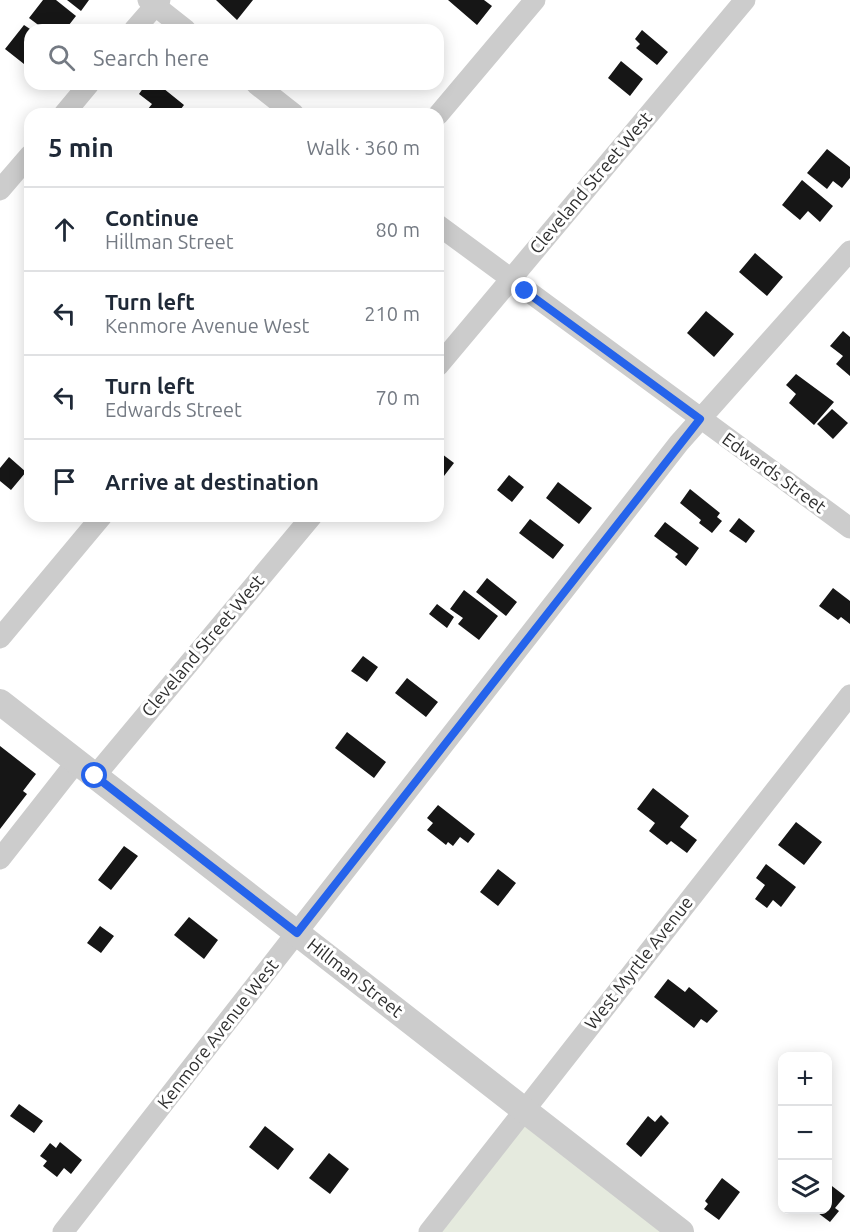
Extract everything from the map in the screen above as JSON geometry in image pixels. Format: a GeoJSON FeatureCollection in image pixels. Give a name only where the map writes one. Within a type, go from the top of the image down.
{"type":"FeatureCollection","features":[{"type":"Feature","properties":{"kind":"street"},"geometry":{"type":"LineString","coordinates":[[444,108],[535,0]]}},
{"type":"Feature","properties":{"kind":"street","name":"Cleveland Street West"},"geometry":{"type":"LineString","coordinates":[[444,359],[745,0]]}},
{"type":"Feature","properties":{"kind":"street"},"geometry":{"type":"LineString","coordinates":[[138,24],[154,2],[179,24]]}},
{"type":"Feature","properties":{"kind":"street"},"geometry":{"type":"LineString","coordinates":[[69,108],[84,90]]}},
{"type":"Feature","properties":{"kind":"street"},"geometry":{"type":"LineString","coordinates":[[264,90],[286,108]]}},
{"type":"Feature","properties":{"kind":"street"},"geometry":{"type":"LineString","coordinates":[[0,190],[24,161]]}},
{"type":"Feature","properties":{"kind":"street","name":"Edwards Street"},"geometry":{"type":"LineString","coordinates":[[444,230],[850,528]]}},
{"type":"Feature","properties":{"kind":"street","name":"Kenmore Avenue West"},"geometry":{"type":"LineString","coordinates":[[63,1232],[700,419],[850,251]]}},
{"type":"Feature","properties":{"kind":"street"},"geometry":{"type":"LineString","coordinates":[[0,638],[97,522]]}},
{"type":"Feature","properties":{"kind":"street","name":"Cleveland Street West"},"geometry":{"type":"LineString","coordinates":[[0,859],[86,768],[307,522]]}},
{"type":"Feature","properties":{"kind":"street","name":"West Myrtle Avenue"},"geometry":{"type":"LineString","coordinates":[[429,1232],[850,696]]}},
{"type":"Feature","properties":{"kind":"street","name":"Hillman Street"},"geometry":{"type":"LineString","coordinates":[[0,702],[681,1232]]}},
{"type":"Feature","properties":{"kind":"shaded area"},"geometry":{"type":"Polygon","coordinates":[[[524,1110],[681,1232],[429,1232],[524,1110]]]}},
{"type":"Feature","properties":{"kind":"building"},"geometry":{"type":"Polygon","coordinates":[[[43,0],[56,0],[76,16],[70,24],[37,24],[29,18],[43,0]]]}},
{"type":"Feature","properties":{"kind":"building"},"geometry":{"type":"Polygon","coordinates":[[[67,0],[89,0],[81,11],[67,0]]]}},
{"type":"Feature","properties":{"kind":"building"},"geometry":{"type":"Polygon","coordinates":[[[216,0],[253,0],[237,20],[216,0]]]}},
{"type":"Feature","properties":{"kind":"building"},"geometry":{"type":"Polygon","coordinates":[[[448,0],[484,0],[492,6],[477,25],[448,0]]]}},
{"type":"Feature","properties":{"kind":"building"},"geometry":{"type":"Polygon","coordinates":[[[24,25],[24,64],[5,49],[24,25]]]}},
{"type":"Feature","properties":{"kind":"building"},"geometry":{"type":"Polygon","coordinates":[[[642,30],[668,52],[657,65],[636,48],[640,44],[635,39],[642,30]]]}},
{"type":"Feature","properties":{"kind":"building"},"geometry":{"type":"Polygon","coordinates":[[[621,61],[643,79],[630,96],[608,78],[621,61]]]}},
{"type":"Feature","properties":{"kind":"building"},"geometry":{"type":"Polygon","coordinates":[[[142,90],[165,90],[184,105],[182,108],[149,108],[152,104],[139,94],[142,90]]]}},
{"type":"Feature","properties":{"kind":"building"},"geometry":{"type":"Polygon","coordinates":[[[827,149],[850,167],[850,178],[842,188],[833,181],[827,189],[807,173],[827,149]]]}},
{"type":"Feature","properties":{"kind":"building"},"geometry":{"type":"Polygon","coordinates":[[[802,180],[833,206],[820,222],[808,211],[800,220],[782,205],[802,180]]]}},
{"type":"Feature","properties":{"kind":"building"},"geometry":{"type":"Polygon","coordinates":[[[755,253],[783,277],[767,296],[739,272],[755,253]]]}},
{"type":"Feature","properties":{"kind":"building"},"geometry":{"type":"Polygon","coordinates":[[[706,311],[734,334],[714,357],[687,333],[706,311]]]}},
{"type":"Feature","properties":{"kind":"building"},"geometry":{"type":"Polygon","coordinates":[[[843,331],[850,337],[850,376],[836,364],[843,356],[830,346],[843,331]]]}},
{"type":"Feature","properties":{"kind":"building"},"geometry":{"type":"Polygon","coordinates":[[[796,374],[834,402],[814,425],[789,403],[796,394],[786,385],[796,374]]]}},
{"type":"Feature","properties":{"kind":"building"},"geometry":{"type":"Polygon","coordinates":[[[832,409],[848,423],[833,439],[817,424],[832,409]]]}},
{"type":"Feature","properties":{"kind":"building"},"geometry":{"type":"Polygon","coordinates":[[[444,456],[454,463],[444,476],[444,456]]]}},
{"type":"Feature","properties":{"kind":"building"},"geometry":{"type":"Polygon","coordinates":[[[9,457],[24,470],[24,474],[11,490],[0,481],[0,468],[9,457]]]}},
{"type":"Feature","properties":{"kind":"building"},"geometry":{"type":"Polygon","coordinates":[[[509,475],[524,487],[512,502],[497,490],[509,475]]]}},
{"type":"Feature","properties":{"kind":"building"},"geometry":{"type":"Polygon","coordinates":[[[558,482],[592,508],[579,524],[546,498],[558,482]]]}},
{"type":"Feature","properties":{"kind":"building"},"geometry":{"type":"Polygon","coordinates":[[[690,489],[720,513],[717,517],[722,521],[712,533],[699,523],[701,520],[680,503],[690,489]]]}},
{"type":"Feature","properties":{"kind":"building"},"geometry":{"type":"Polygon","coordinates":[[[739,518],[755,531],[746,543],[729,531],[739,518]]]}},
{"type":"Feature","properties":{"kind":"building"},"geometry":{"type":"Polygon","coordinates":[[[530,519],[564,545],[553,559],[519,533],[530,519]]]}},
{"type":"Feature","properties":{"kind":"building"},"geometry":{"type":"Polygon","coordinates":[[[665,522],[699,548],[686,566],[675,557],[678,554],[654,536],[665,522]]]}},
{"type":"Feature","properties":{"kind":"building"},"geometry":{"type":"Polygon","coordinates":[[[487,578],[517,602],[506,616],[476,592],[487,578]]]}},
{"type":"Feature","properties":{"kind":"building"},"geometry":{"type":"Polygon","coordinates":[[[833,588],[850,601],[850,624],[841,617],[838,620],[819,606],[833,588]]]}},
{"type":"Feature","properties":{"kind":"building"},"geometry":{"type":"Polygon","coordinates":[[[464,590],[498,616],[479,640],[458,624],[463,618],[450,609],[464,590]]]}},
{"type":"Feature","properties":{"kind":"building"},"geometry":{"type":"Polygon","coordinates":[[[437,604],[454,617],[447,628],[429,614],[437,604]]]}},
{"type":"Feature","properties":{"kind":"building"},"geometry":{"type":"Polygon","coordinates":[[[363,656],[378,667],[367,682],[351,671],[363,656]]]}},
{"type":"Feature","properties":{"kind":"building"},"geometry":{"type":"Polygon","coordinates":[[[407,678],[438,702],[426,717],[395,693],[407,678]]]}},
{"type":"Feature","properties":{"kind":"building"},"geometry":{"type":"Polygon","coordinates":[[[347,732],[386,762],[374,778],[335,748],[347,732]]]}},
{"type":"Feature","properties":{"kind":"building"},"geometry":{"type":"Polygon","coordinates":[[[0,746],[36,774],[23,791],[27,794],[0,829],[0,746]]]}},
{"type":"Feature","properties":{"kind":"building"},"geometry":{"type":"Polygon","coordinates":[[[653,788],[689,816],[680,827],[697,840],[687,853],[671,841],[667,845],[649,831],[655,823],[637,809],[653,788]]]}},
{"type":"Feature","properties":{"kind":"building"},"geometry":{"type":"Polygon","coordinates":[[[438,805],[475,834],[468,843],[460,837],[453,846],[448,842],[446,845],[427,830],[433,823],[427,818],[438,805]]]}},
{"type":"Feature","properties":{"kind":"building"},"geometry":{"type":"Polygon","coordinates":[[[796,822],[822,842],[804,865],[778,845],[796,822]]]}},
{"type":"Feature","properties":{"kind":"building"},"geometry":{"type":"Polygon","coordinates":[[[124,846],[138,856],[111,890],[98,880],[124,846]]]}},
{"type":"Feature","properties":{"kind":"building"},"geometry":{"type":"Polygon","coordinates":[[[766,864],[796,887],[781,907],[773,900],[767,908],[755,899],[765,885],[756,878],[766,864]]]}},
{"type":"Feature","properties":{"kind":"building"},"geometry":{"type":"Polygon","coordinates":[[[498,869],[516,883],[498,906],[480,892],[498,869]]]}},
{"type":"Feature","properties":{"kind":"building"},"geometry":{"type":"Polygon","coordinates":[[[189,917],[218,940],[204,959],[174,935],[189,917]]]}},
{"type":"Feature","properties":{"kind":"building"},"geometry":{"type":"Polygon","coordinates":[[[100,926],[114,936],[101,953],[87,943],[100,926]]]}},
{"type":"Feature","properties":{"kind":"building"},"geometry":{"type":"Polygon","coordinates":[[[668,979],[685,992],[689,987],[718,1011],[707,1023],[701,1019],[694,1028],[654,997],[668,979]]]}},
{"type":"Feature","properties":{"kind":"building"},"geometry":{"type":"Polygon","coordinates":[[[19,1104],[43,1121],[34,1133],[10,1116],[19,1104]]]}},
{"type":"Feature","properties":{"kind":"building"},"geometry":{"type":"Polygon","coordinates":[[[661,1115],[669,1123],[641,1157],[626,1144],[648,1116],[655,1122],[661,1115]]]}},
{"type":"Feature","properties":{"kind":"building"},"geometry":{"type":"Polygon","coordinates":[[[265,1126],[294,1149],[278,1170],[249,1147],[265,1126]]]}},
{"type":"Feature","properties":{"kind":"building"},"geometry":{"type":"Polygon","coordinates":[[[60,1142],[82,1160],[71,1174],[64,1168],[57,1177],[43,1166],[47,1161],[40,1156],[50,1143],[56,1148],[60,1142]]]}},
{"type":"Feature","properties":{"kind":"building"},"geometry":{"type":"Polygon","coordinates":[[[329,1153],[349,1169],[330,1194],[309,1178],[329,1153]]]}},
{"type":"Feature","properties":{"kind":"building"},"geometry":{"type":"Polygon","coordinates":[[[722,1178],[740,1192],[719,1220],[704,1209],[708,1204],[705,1201],[722,1178]]]}},
{"type":"Feature","properties":{"kind":"building"},"geometry":{"type":"Polygon","coordinates":[[[832,1186],[845,1196],[835,1208],[839,1211],[830,1222],[819,1214],[832,1214],[832,1186]]]}},
{"type":"Feature","properties":{"kind":"route"},"geometry":{"type":"LineString","coordinates":[[95,776],[297,933],[700,419],[525,291]]}}]}
